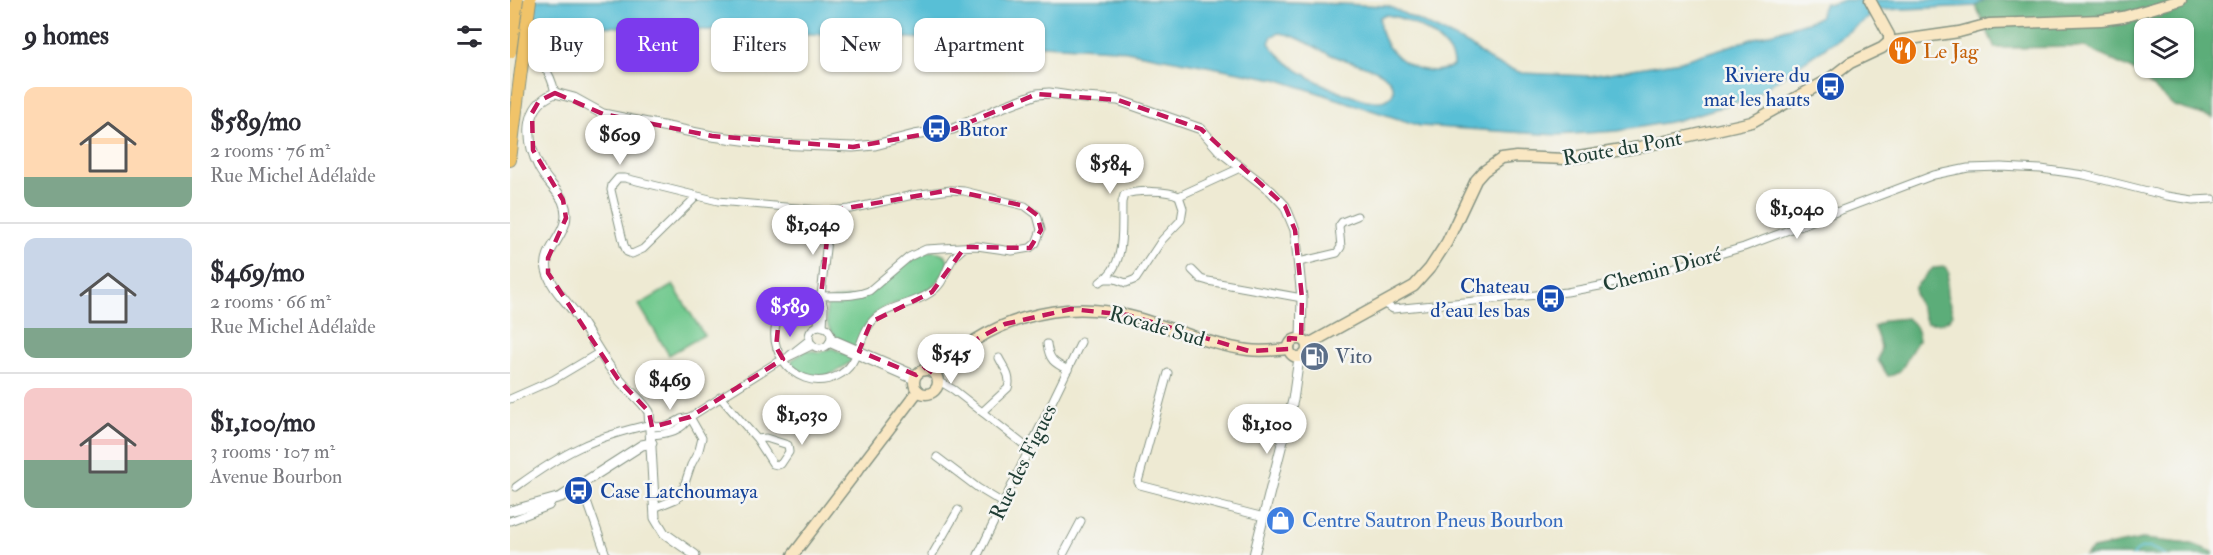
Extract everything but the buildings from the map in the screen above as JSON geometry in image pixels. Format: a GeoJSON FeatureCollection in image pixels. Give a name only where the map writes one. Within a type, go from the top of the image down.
{"type":"FeatureCollection","features":[{"type":"Feature","properties":{"kind":"highway"},"geometry":{"type":"LineString","coordinates":[[510,51],[517,0]]}},
{"type":"Feature","properties":{"kind":"highway"},"geometry":{"type":"LineString","coordinates":[[510,160],[530,0]]}},
{"type":"Feature","properties":{"kind":"main road"},"geometry":{"type":"LineString","coordinates":[[1870,0],[1889,38],[1959,32],[1989,24],[2101,20],[2123,17],[2181,0]]}},
{"type":"Feature","properties":{"kind":"main road","name":"Route du Pont"},"geometry":{"type":"LineString","coordinates":[[1304,342],[1384,304],[1414,286],[1431,268],[1447,242],[1476,180],[1501,159],[1516,157],[1566,159],[1640,147],[1752,122],[1828,80],[1851,63],[1882,48],[1889,38]]}},
{"type":"Feature","properties":{"kind":"main road","name":"Rocade Sud"},"geometry":{"type":"LineString","coordinates":[[916,382],[928,393],[934,389],[936,378],[966,345],[992,330],[1027,316],[1071,309],[1128,315],[1221,345],[1249,351],[1289,349]]}},
{"type":"Feature","properties":{"kind":"main road"},"geometry":{"type":"LineString","coordinates":[[1292,341],[1304,342],[1306,354],[1299,358],[1292,355],[1289,349],[1292,341]]}},
{"type":"Feature","properties":{"kind":"main road"},"geometry":{"type":"LineString","coordinates":[[793,555],[923,370],[936,378]]}},
{"type":"Feature","properties":{"kind":"street"},"geometry":{"type":"LineString","coordinates":[[510,51],[532,55],[541,62],[548,71],[555,93]]}},
{"type":"Feature","properties":{"kind":"street"},"geometry":{"type":"LineString","coordinates":[[695,555],[664,533],[655,518],[651,415],[618,379],[556,289],[547,268],[550,253],[566,222],[565,209],[562,200],[540,169],[533,150],[530,120],[539,101],[555,93],[574,98],[603,114],[712,136],[774,144],[853,147],[875,145],[914,135],[952,129],[1037,94],[1049,93],[1110,99],[1201,129],[1221,152],[1271,191],[1285,206],[1295,230],[1304,342]]}},
{"type":"Feature","properties":{"kind":"street"},"geometry":{"type":"LineString","coordinates":[[1179,196],[1183,208],[1181,220],[1162,240],[1136,279],[1126,283],[1115,279],[1102,281],[1114,269],[1120,254],[1124,195],[1165,192],[1179,196],[1240,168]]}},
{"type":"Feature","properties":{"kind":"street","name":"Chemin Dioré"},"geometry":{"type":"LineString","coordinates":[[1384,304],[1393,309],[1567,292],[1627,281],[1744,247],[1934,175],[1968,168],[2021,168],[2084,175],[2167,196],[2193,200],[2213,199]]}},
{"type":"Feature","properties":{"kind":"street"},"geometry":{"type":"LineString","coordinates":[[694,196],[693,200],[643,249],[632,254],[627,252],[611,190],[615,180],[625,178],[717,201],[830,211],[951,190],[973,192],[1025,206],[1037,215],[1040,223],[1039,238],[1030,249],[1012,251],[977,246],[965,247],[941,249],[918,252],[869,291],[861,294],[800,300],[788,307],[779,318],[775,332],[776,347],[786,358],[789,370],[814,381],[827,380],[850,367],[858,353],[865,331],[877,316],[884,311],[916,301],[932,292],[947,275],[951,261],[965,247]]}},
{"type":"Feature","properties":{"kind":"street"},"geometry":{"type":"LineString","coordinates":[[811,343],[810,333],[821,326],[824,308],[822,299],[830,211]]}},
{"type":"Feature","properties":{"kind":"street"},"geometry":{"type":"LineString","coordinates":[[1299,262],[1337,253],[1341,247],[1339,226],[1342,222],[1357,216]]}},
{"type":"Feature","properties":{"kind":"street"},"geometry":{"type":"LineString","coordinates":[[941,249],[951,261]]}},
{"type":"Feature","properties":{"kind":"street"},"geometry":{"type":"LineString","coordinates":[[1192,270],[1201,279],[1208,281],[1302,298]]}},
{"type":"Feature","properties":{"kind":"street"},"geometry":{"type":"LineString","coordinates":[[821,326],[829,331],[830,340]]}},
{"type":"Feature","properties":{"kind":"street"},"geometry":{"type":"LineString","coordinates":[[830,340],[916,382]]}},
{"type":"Feature","properties":{"kind":"street"},"geometry":{"type":"LineString","coordinates":[[811,343],[820,348],[830,340]]}},
{"type":"Feature","properties":{"kind":"street","name":"Rue des Figues"},"geometry":{"type":"LineString","coordinates":[[978,555],[1081,342]]}},
{"type":"Feature","properties":{"kind":"street"},"geometry":{"type":"LineString","coordinates":[[516,487],[547,464],[582,445],[616,432],[652,432],[690,417],[811,343]]}},
{"type":"Feature","properties":{"kind":"street"},"geometry":{"type":"LineString","coordinates":[[1047,344],[1049,357],[1053,363],[1068,370]]}},
{"type":"Feature","properties":{"kind":"street"},"geometry":{"type":"LineString","coordinates":[[510,399],[554,380],[600,352]]}},
{"type":"Feature","properties":{"kind":"street"},"geometry":{"type":"LineString","coordinates":[[982,412],[1008,388],[1010,382],[999,358]]}},
{"type":"Feature","properties":{"kind":"street"},"geometry":{"type":"LineString","coordinates":[[1254,555],[1293,400],[1299,358]]}},
{"type":"Feature","properties":{"kind":"street"},"geometry":{"type":"LineString","coordinates":[[1168,373],[1137,482],[1140,485],[1264,517]]}},
{"type":"Feature","properties":{"kind":"street"},"geometry":{"type":"LineString","coordinates":[[936,378],[1028,448]]}},
{"type":"Feature","properties":{"kind":"street"},"geometry":{"type":"LineString","coordinates":[[720,397],[758,439],[774,464],[781,464],[789,452],[789,446],[766,438],[758,439]]}},
{"type":"Feature","properties":{"kind":"street"},"geometry":{"type":"LineString","coordinates":[[654,508],[681,495],[691,465],[699,450],[702,438],[690,417]]}},
{"type":"Feature","properties":{"kind":"street"},"geometry":{"type":"LineString","coordinates":[[510,511],[552,501],[642,445],[652,432]]}},
{"type":"Feature","properties":{"kind":"street"},"geometry":{"type":"LineString","coordinates":[[937,457],[978,488],[1003,503]]}},
{"type":"Feature","properties":{"kind":"street"},"geometry":{"type":"LineString","coordinates":[[581,484],[606,555]]}},
{"type":"Feature","properties":{"kind":"street"},"geometry":{"type":"LineString","coordinates":[[510,521],[549,506],[552,501]]}},
{"type":"Feature","properties":{"kind":"street"},"geometry":{"type":"LineString","coordinates":[[932,555],[958,510]]}},
{"type":"Feature","properties":{"kind":"street"},"geometry":{"type":"LineString","coordinates":[[1055,555],[1065,554],[1081,520]]}},
{"type":"Feature","properties":{"kind":"highlighted area"},"geometry":{"type":"Polygon","coordinates":[[[555,93],[603,114],[712,136],[853,147],[953,129],[1037,94],[1118,100],[1201,129],[1285,206],[1295,230],[1302,298],[1301,339],[1289,338],[1289,349],[1249,351],[1128,315],[1071,309],[1005,324],[966,345],[934,374],[925,367],[916,375],[859,351],[871,322],[932,292],[965,247],[1030,248],[1041,230],[1037,215],[1025,206],[951,190],[830,211],[821,296],[800,300],[779,318],[776,347],[783,359],[690,417],[652,427],[649,412],[618,379],[548,273],[548,258],[566,218],[563,200],[533,150],[532,113],[539,101],[555,93]]]}},
{"type":"Feature","properties":{"kind":"green space"},"geometry":{"type":"Polygon","coordinates":[[[1984,0],[2213,0],[2213,118],[2174,106],[2142,78],[2194,78],[2194,18],[2134,18],[2134,71],[2085,47],[1995,48],[1976,6],[1984,0]]]}},
{"type":"Feature","properties":{"kind":"green space"},"geometry":{"type":"Polygon","coordinates":[[[933,251],[942,253],[948,260],[944,273],[921,295],[888,306],[874,315],[856,348],[841,340],[831,331],[826,319],[828,302],[837,298],[858,297],[868,293],[906,261],[914,256],[933,251]]]}},
{"type":"Feature","properties":{"kind":"green space"},"geometry":{"type":"Polygon","coordinates":[[[1946,267],[1949,272],[1947,294],[1953,314],[1942,323],[1927,323],[1915,295],[1915,287],[1933,268],[1946,267]]]}},
{"type":"Feature","properties":{"kind":"green space"},"geometry":{"type":"Polygon","coordinates":[[[673,285],[704,335],[669,355],[639,305],[673,285]]]}},
{"type":"Feature","properties":{"kind":"green space"},"geometry":{"type":"Polygon","coordinates":[[[1907,318],[1916,328],[1919,340],[1899,372],[1888,376],[1878,360],[1881,347],[1874,327],[1885,320],[1907,318]]]}},
{"type":"Feature","properties":{"kind":"green space"},"geometry":{"type":"Polygon","coordinates":[[[832,348],[852,357],[851,361],[836,372],[822,377],[808,375],[791,366],[792,360],[807,350],[820,352],[832,348]]]}},
{"type":"Feature","properties":{"kind":"green space"},"geometry":{"type":"Polygon","coordinates":[[[2142,539],[2192,544],[2213,552],[2213,555],[2085,555],[2093,549],[2142,539]]]}},
{"type":"Feature","properties":{"kind":"water"},"geometry":{"type":"Polygon","coordinates":[[[510,0],[1244,0],[1388,6],[1469,45],[1494,63],[1522,73],[1590,76],[1681,61],[1813,20],[1819,17],[1825,3],[1831,4],[1845,0],[1984,0],[1976,6],[1880,10],[1751,98],[1675,121],[1617,131],[1557,135],[1420,126],[1276,79],[1116,49],[1045,45],[1045,18],[914,18],[914,38],[902,38],[902,18],[820,18],[820,34],[808,34],[808,18],[711,18],[711,30],[699,30],[699,18],[616,18],[616,27],[604,26],[604,18],[528,19],[510,16],[510,0]],[[1393,16],[1380,17],[1385,42],[1393,53],[1403,61],[1428,71],[1453,66],[1446,48],[1438,39],[1416,25],[1393,16]],[[1279,33],[1272,36],[1269,43],[1288,63],[1311,78],[1340,92],[1365,100],[1386,100],[1392,95],[1393,86],[1381,73],[1327,53],[1279,33]]]}},
{"type":"Feature","properties":{"kind":"waterway"},"geometry":{"type":"LineString","coordinates":[[2133,555],[2144,548],[2157,550],[2165,555]]}},
{"type":"Feature","properties":{"kind":"place","name":"Le Jag"},"geometry":{"type":"Point","coordinates":[1902,51]}},
{"type":"Feature","properties":{"kind":"place","name":"Riviere du mat les hauts"},"geometry":{"type":"Point","coordinates":[1831,87]}},
{"type":"Feature","properties":{"kind":"place","name":"Butor"},"geometry":{"type":"Point","coordinates":[937,129]}},
{"type":"Feature","properties":{"kind":"place","name":"Chateau d'eau les bas"},"geometry":{"type":"Point","coordinates":[1551,298]}},
{"type":"Feature","properties":{"kind":"place","name":"Vito"},"geometry":{"type":"Point","coordinates":[1314,356]}},
{"type":"Feature","properties":{"kind":"place","name":"Case Latchoumaya"},"geometry":{"type":"Point","coordinates":[579,491]}},
{"type":"Feature","properties":{"kind":"place","name":"Centre Sautron Pneus Bourbon"},"geometry":{"type":"Point","coordinates":[1281,520]}}]}
